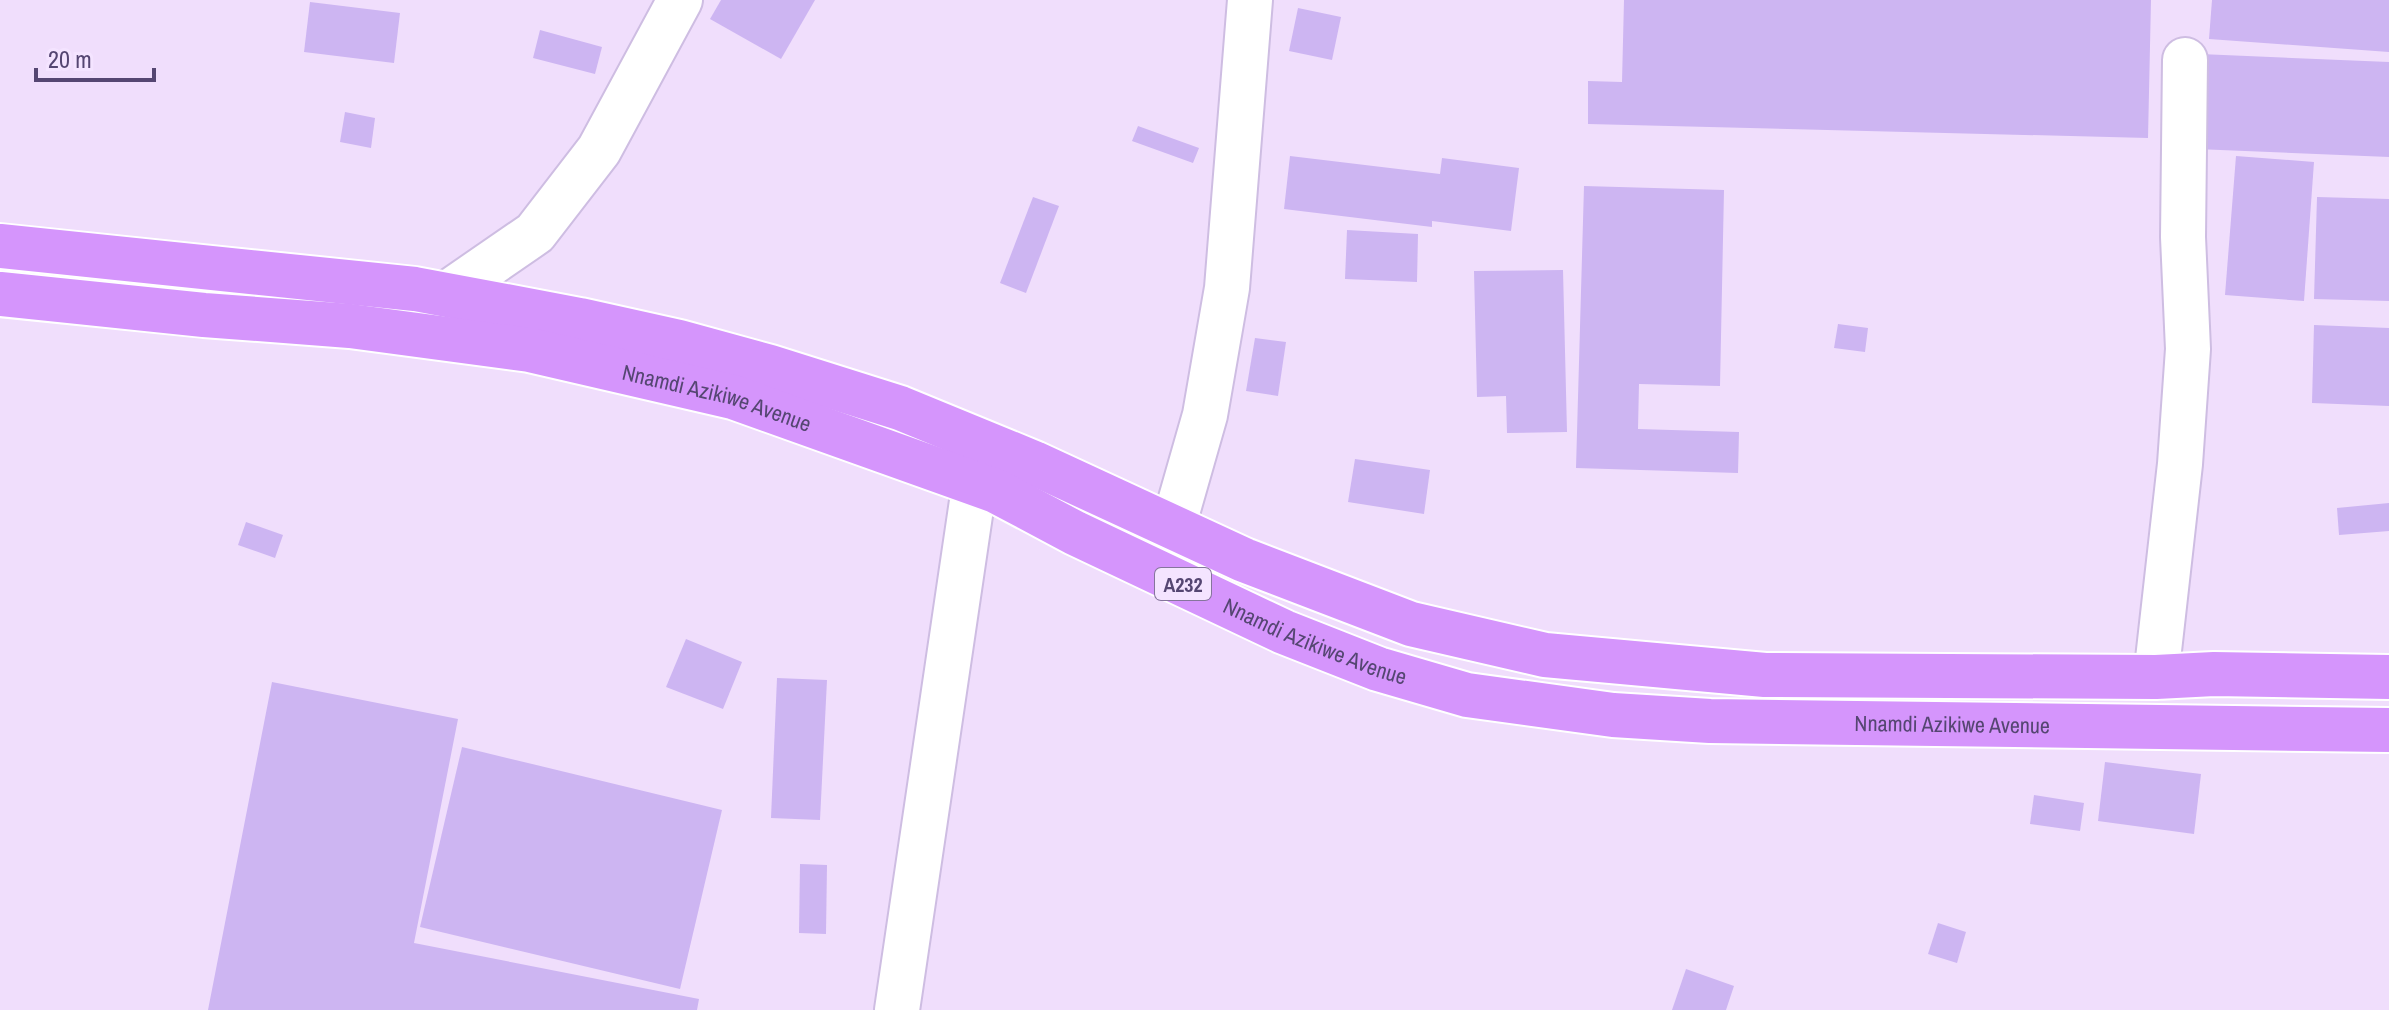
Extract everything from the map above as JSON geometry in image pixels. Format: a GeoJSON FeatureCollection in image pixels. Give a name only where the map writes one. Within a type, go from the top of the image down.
{"type":"FeatureCollection","features":[{"type":"Feature","properties":{"kind":"main road","name":"Nnamdi Azikiwe Avenue"},"geometry":{"type":"LineString","coordinates":[[0,246],[415,289],[580,320],[679,342],[770,367],[900,408],[978,462],[996,491],[1075,533],[1284,632],[1378,669],[1467,695],[1613,715],[1710,721],[2389,730]]}},
{"type":"Feature","properties":{"kind":"main road","name":"Nnamdi Azikiwe Avenue"},"geometry":{"type":"LineString","coordinates":[[0,294],[350,326],[530,350],[733,397],[978,462],[1173,527],[1244,560],[1411,624],[1545,655],[1765,675],[2156,677],[2214,674],[2389,677]]}},
{"type":"Feature","properties":{"kind":"street"},"geometry":{"type":"LineString","coordinates":[[445,295],[535,233],[599,150],[680,0]]}},
{"type":"Feature","properties":{"kind":"street"},"geometry":{"type":"LineString","coordinates":[[1173,527],[1205,415],[1227,288],[1250,0]]}},
{"type":"Feature","properties":{"kind":"street"},"geometry":{"type":"LineString","coordinates":[[2156,677],[2180,464],[2188,349],[2183,237],[2185,60]]}},
{"type":"Feature","properties":{"kind":"street"},"geometry":{"type":"LineString","coordinates":[[897,1010],[978,462]]}},
{"type":"Feature","properties":{"kind":"building"},"geometry":{"type":"Polygon","coordinates":[[[721,0],[815,0],[781,59],[710,19],[721,0]]]}},
{"type":"Feature","properties":{"kind":"building"},"geometry":{"type":"Polygon","coordinates":[[[1624,0],[2151,0],[2148,138],[1588,124],[1588,81],[1622,82],[1624,0]]]}},
{"type":"Feature","properties":{"kind":"building"},"geometry":{"type":"Polygon","coordinates":[[[2212,0],[2389,0],[2389,52],[2209,39],[2212,0]]]}},
{"type":"Feature","properties":{"kind":"building"},"geometry":{"type":"Polygon","coordinates":[[[310,2],[400,13],[394,63],[304,52],[310,2]]]}},
{"type":"Feature","properties":{"kind":"building"},"geometry":{"type":"Polygon","coordinates":[[[1298,8],[1341,17],[1332,60],[1289,51],[1298,8]]]}},
{"type":"Feature","properties":{"kind":"building"},"geometry":{"type":"Polygon","coordinates":[[[540,30],[602,47],[595,74],[533,58],[540,30]]]}},
{"type":"Feature","properties":{"kind":"building"},"geometry":{"type":"Polygon","coordinates":[[[2200,54],[2389,62],[2389,157],[2196,149],[2200,54]]]}},
{"type":"Feature","properties":{"kind":"building"},"geometry":{"type":"Polygon","coordinates":[[[345,112],[375,118],[371,148],[340,142],[345,112]]]}},
{"type":"Feature","properties":{"kind":"building"},"geometry":{"type":"Polygon","coordinates":[[[1138,126],[1199,148],[1193,163],[1132,141],[1138,126]]]}},
{"type":"Feature","properties":{"kind":"building"},"geometry":{"type":"Polygon","coordinates":[[[1290,156],[1440,174],[1442,158],[1519,168],[1511,231],[1432,221],[1432,227],[1284,209],[1290,156]]]}},
{"type":"Feature","properties":{"kind":"building"},"geometry":{"type":"Polygon","coordinates":[[[2236,156],[2314,162],[2304,301],[2225,295],[2236,156]]]}},
{"type":"Feature","properties":{"kind":"building"},"geometry":{"type":"Polygon","coordinates":[[[1584,186],[1724,190],[1720,386],[1639,384],[1638,429],[1739,432],[1738,473],[1576,468],[1584,186]]]}},
{"type":"Feature","properties":{"kind":"building"},"geometry":{"type":"Polygon","coordinates":[[[1033,197],[1059,206],[1026,293],[1000,283],[1033,197]]]}},
{"type":"Feature","properties":{"kind":"building"},"geometry":{"type":"Polygon","coordinates":[[[2317,197],[2389,199],[2389,301],[2314,299],[2317,197]]]}},
{"type":"Feature","properties":{"kind":"building"},"geometry":{"type":"Polygon","coordinates":[[[1347,230],[1418,234],[1417,282],[1345,279],[1347,230]]]}},
{"type":"Feature","properties":{"kind":"building"},"geometry":{"type":"Polygon","coordinates":[[[1563,270],[1567,432],[1507,433],[1506,396],[1477,397],[1474,271],[1563,270]]]}},
{"type":"Feature","properties":{"kind":"building"},"geometry":{"type":"Polygon","coordinates":[[[1838,324],[1868,328],[1865,352],[1834,348],[1838,324]]]}},
{"type":"Feature","properties":{"kind":"building"},"geometry":{"type":"Polygon","coordinates":[[[2314,325],[2389,328],[2389,406],[2312,403],[2314,325]]]}},
{"type":"Feature","properties":{"kind":"building"},"geometry":{"type":"Polygon","coordinates":[[[1255,338],[1286,342],[1278,396],[1246,391],[1255,338]]]}},
{"type":"Feature","properties":{"kind":"building"},"geometry":{"type":"Polygon","coordinates":[[[1355,459],[1430,470],[1424,514],[1348,502],[1355,459]]]}},
{"type":"Feature","properties":{"kind":"building"},"geometry":{"type":"Polygon","coordinates":[[[2389,503],[2389,531],[2339,535],[2337,508],[2389,503]]]}},
{"type":"Feature","properties":{"kind":"building"},"geometry":{"type":"Polygon","coordinates":[[[246,522],[283,535],[275,558],[238,545],[246,522]]]}},
{"type":"Feature","properties":{"kind":"building"},"geometry":{"type":"Polygon","coordinates":[[[686,639],[742,662],[723,709],[666,687],[686,639]]]}},
{"type":"Feature","properties":{"kind":"building"},"geometry":{"type":"Polygon","coordinates":[[[777,678],[827,680],[820,820],[771,818],[777,678]]]}},
{"type":"Feature","properties":{"kind":"building"},"geometry":{"type":"Polygon","coordinates":[[[272,682],[458,719],[414,943],[699,999],[697,1010],[208,1010],[272,682]]]}},
{"type":"Feature","properties":{"kind":"building"},"geometry":{"type":"Polygon","coordinates":[[[462,747],[722,810],[680,989],[420,927],[462,747]]]}},
{"type":"Feature","properties":{"kind":"building"},"geometry":{"type":"Polygon","coordinates":[[[2105,762],[2201,774],[2194,834],[2098,821],[2105,762]]]}},
{"type":"Feature","properties":{"kind":"building"},"geometry":{"type":"Polygon","coordinates":[[[2034,795],[2084,803],[2080,831],[2030,824],[2034,795]]]}},
{"type":"Feature","properties":{"kind":"building"},"geometry":{"type":"Polygon","coordinates":[[[800,864],[827,865],[826,934],[799,933],[800,864]]]}},
{"type":"Feature","properties":{"kind":"building"},"geometry":{"type":"Polygon","coordinates":[[[1938,923],[1966,932],[1957,963],[1928,954],[1938,923]]]}},
{"type":"Feature","properties":{"kind":"building"},"geometry":{"type":"Polygon","coordinates":[[[1686,969],[1734,986],[1726,1010],[1672,1010],[1686,969]]]}}]}
